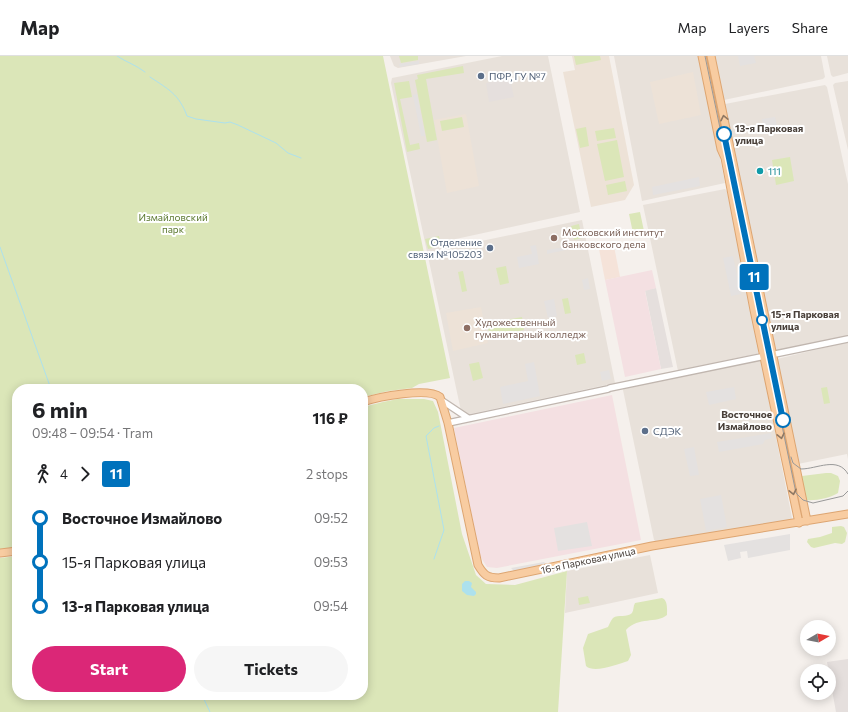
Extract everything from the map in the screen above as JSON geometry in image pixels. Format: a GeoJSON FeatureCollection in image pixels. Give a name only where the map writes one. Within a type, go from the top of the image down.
{"type":"FeatureCollection","features":[{"type":"Feature","properties":{"kind":"main road"},"geometry":{"type":"LineString","coordinates":[[702,56],[799,523]]}},
{"type":"Feature","properties":{"kind":"main road"},"geometry":{"type":"LineString","coordinates":[[711,56],[807,521]]}},
{"type":"Feature","properties":{"kind":"main road"},"geometry":{"type":"LineString","coordinates":[[368,401],[386,396],[417,393],[434,394],[439,396],[441,400],[448,423]]}},
{"type":"Feature","properties":{"kind":"main road","name":"16-я Парковая улица"},"geometry":{"type":"LineString","coordinates":[[448,423],[478,565],[483,574],[489,578],[499,578],[652,546],[848,514]]}},
{"type":"Feature","properties":{"kind":"main road"},"geometry":{"type":"LineString","coordinates":[[0,553],[12,552]]}},
{"type":"Feature","properties":{"kind":"street"},"geometry":{"type":"LineString","coordinates":[[448,423],[848,339]]}},
{"type":"Feature","properties":{"kind":"street"},"geometry":{"type":"LineString","coordinates":[[441,400],[469,419]]}},
{"type":"Feature","properties":{"kind":"shaded area"},"geometry":{"type":"Polygon","coordinates":[[[390,56],[466,56],[398,68],[394,66],[390,56]]]}},
{"type":"Feature","properties":{"kind":"shaded area"},"geometry":{"type":"Polygon","coordinates":[[[502,56],[548,56],[580,212],[442,242],[443,249],[582,220],[615,383],[470,414],[464,414],[461,411],[391,83],[392,78],[502,56]]]}},
{"type":"Feature","properties":{"kind":"shaded area"},"geometry":{"type":"Polygon","coordinates":[[[572,56],[609,56],[634,185],[625,200],[591,207],[563,72],[575,70],[572,56]]]}},
{"type":"Feature","properties":{"kind":"shaded area"},"geometry":{"type":"Polygon","coordinates":[[[614,56],[700,56],[725,183],[642,201],[614,56]]]}},
{"type":"Feature","properties":{"kind":"shaded area"},"geometry":{"type":"Polygon","coordinates":[[[713,56],[821,56],[825,77],[823,79],[724,100],[722,99],[713,56]]]}},
{"type":"Feature","properties":{"kind":"shaded area"},"geometry":{"type":"Polygon","coordinates":[[[738,56],[754,56],[756,63],[740,66],[738,56]]]}},
{"type":"Feature","properties":{"kind":"shaded area"},"geometry":{"type":"Polygon","coordinates":[[[827,56],[848,56],[848,73],[833,77],[831,75],[827,56]]]}},
{"type":"Feature","properties":{"kind":"shaded area"},"geometry":{"type":"Polygon","coordinates":[[[419,61],[419,64],[400,67],[399,64],[419,61]]]}},
{"type":"Feature","properties":{"kind":"shaded area"},"geometry":{"type":"Polygon","coordinates":[[[693,72],[701,115],[659,124],[650,82],[693,72]]]}},
{"type":"Feature","properties":{"kind":"shaded area"},"geometry":{"type":"Polygon","coordinates":[[[510,78],[514,97],[489,102],[486,83],[510,78]]]}},
{"type":"Feature","properties":{"kind":"shaded area"},"geometry":{"type":"Polygon","coordinates":[[[848,81],[848,150],[833,85],[835,83],[848,81]]]}},
{"type":"Feature","properties":{"kind":"shaded area"},"geometry":{"type":"Polygon","coordinates":[[[825,85],[827,87],[848,184],[848,336],[775,352],[724,107],[725,104],[825,85]]]}},
{"type":"Feature","properties":{"kind":"shaded area"},"geometry":{"type":"Polygon","coordinates":[[[417,94],[425,136],[421,136],[413,95],[417,94]]]}},
{"type":"Feature","properties":{"kind":"shaded area"},"geometry":{"type":"Polygon","coordinates":[[[466,114],[479,186],[447,193],[434,120],[466,114]]]}},
{"type":"Feature","properties":{"kind":"shaded area"},"geometry":{"type":"Polygon","coordinates":[[[775,117],[778,131],[765,134],[762,119],[775,117]]]}},
{"type":"Feature","properties":{"kind":"shaded area"},"geometry":{"type":"Polygon","coordinates":[[[699,177],[700,186],[653,195],[652,187],[699,177]]]}},
{"type":"Feature","properties":{"kind":"shaded area"},"geometry":{"type":"Polygon","coordinates":[[[725,189],[727,191],[759,351],[757,354],[678,371],[643,205],[725,189]]]}},
{"type":"Feature","properties":{"kind":"shaded area"},"geometry":{"type":"Polygon","coordinates":[[[536,245],[539,264],[519,268],[517,257],[532,254],[530,246],[536,245]]]}},
{"type":"Feature","properties":{"kind":"shaded area"},"geometry":{"type":"Polygon","coordinates":[[[614,246],[620,277],[605,280],[599,249],[614,246]]]}},
{"type":"Feature","properties":{"kind":"shaded area"},"geometry":{"type":"Polygon","coordinates":[[[565,247],[566,250],[547,254],[547,250],[565,247]]]}},
{"type":"Feature","properties":{"kind":"shaded area"},"geometry":{"type":"Polygon","coordinates":[[[733,256],[741,294],[731,296],[723,258],[733,256]]]}},
{"type":"Feature","properties":{"kind":"shaded area"},"geometry":{"type":"Polygon","coordinates":[[[652,270],[656,288],[645,291],[661,369],[625,377],[605,280],[652,270]]]}},
{"type":"Feature","properties":{"kind":"shaded area"},"geometry":{"type":"Polygon","coordinates":[[[588,278],[590,289],[584,290],[582,280],[588,278]]]}},
{"type":"Feature","properties":{"kind":"shaded area"},"geometry":{"type":"Polygon","coordinates":[[[656,288],[673,367],[661,369],[645,290],[656,288]]]}},
{"type":"Feature","properties":{"kind":"shaded area"},"geometry":{"type":"Polygon","coordinates":[[[554,299],[557,316],[548,318],[544,301],[554,299]]]}},
{"type":"Feature","properties":{"kind":"shaded area","name":"Художественный гуманитарный колледж"},"geometry":{"type":"Polygon","coordinates":[[[481,307],[488,343],[453,351],[446,313],[481,307]]]}},
{"type":"Feature","properties":{"kind":"shaded area"},"geometry":{"type":"Polygon","coordinates":[[[848,342],[848,459],[847,454],[798,464],[777,359],[848,342]]]}},
{"type":"Feature","properties":{"kind":"shaded area"},"geometry":{"type":"Polygon","coordinates":[[[759,360],[761,361],[792,518],[791,520],[657,542],[654,540],[623,390],[625,387],[759,360]]]}},
{"type":"Feature","properties":{"kind":"shaded area"},"geometry":{"type":"Polygon","coordinates":[[[534,362],[540,396],[503,404],[500,387],[528,381],[525,364],[534,362]]]}},
{"type":"Feature","properties":{"kind":"shaded area"},"geometry":{"type":"Polygon","coordinates":[[[609,370],[611,379],[602,381],[600,372],[609,370]]]}},
{"type":"Feature","properties":{"kind":"shaded area"},"geometry":{"type":"Polygon","coordinates":[[[734,387],[736,399],[709,405],[706,392],[734,387]]]}},
{"type":"Feature","properties":{"kind":"shaded area"},"geometry":{"type":"Polygon","coordinates":[[[612,395],[641,540],[497,568],[487,567],[480,556],[454,428],[612,395]]]}},
{"type":"Feature","properties":{"kind":"shaded area"},"geometry":{"type":"Polygon","coordinates":[[[771,433],[772,438],[765,440],[763,444],[719,452],[717,442],[771,433]]]}},
{"type":"Feature","properties":{"kind":"shaded area"},"geometry":{"type":"Polygon","coordinates":[[[694,447],[699,475],[690,476],[684,449],[694,447]]]}},
{"type":"Feature","properties":{"kind":"shaded area"},"geometry":{"type":"Polygon","coordinates":[[[721,495],[727,527],[706,531],[700,499],[721,495]]]}},
{"type":"Feature","properties":{"kind":"shaded area"},"geometry":{"type":"Polygon","coordinates":[[[587,522],[592,546],[558,551],[554,528],[587,522]]]}},
{"type":"Feature","properties":{"kind":"shaded area"},"geometry":{"type":"Polygon","coordinates":[[[790,534],[790,550],[748,558],[747,551],[740,552],[741,558],[728,561],[724,545],[790,534]]]}},
{"type":"Feature","properties":{"kind":"shaded area"},"geometry":{"type":"Polygon","coordinates":[[[650,555],[658,593],[565,613],[567,571],[650,555]]]}},
{"type":"Feature","properties":{"kind":"shaded area"},"geometry":{"type":"Polygon","coordinates":[[[544,562],[546,564],[514,571],[511,568],[544,562]]]}},
{"type":"Feature","properties":{"kind":"shaded area"},"geometry":{"type":"Polygon","coordinates":[[[848,659],[848,712],[836,712],[834,700],[836,700],[836,664],[827,664],[827,662],[848,659]]]}},
{"type":"Feature","properties":{"kind":"green space","name":"Измайловский парк"},"geometry":{"type":"Polygon","coordinates":[[[0,56],[383,56],[450,378],[419,384],[412,388],[388,391],[368,396],[368,384],[12,384],[12,548],[0,549],[0,56]]]}},
{"type":"Feature","properties":{"kind":"green space"},"geometry":{"type":"Polygon","coordinates":[[[399,56],[418,56],[418,60],[401,63],[399,56]]]}},
{"type":"Feature","properties":{"kind":"green space"},"geometry":{"type":"Polygon","coordinates":[[[574,56],[600,56],[601,60],[576,65],[574,56]]]}},
{"type":"Feature","properties":{"kind":"green space"},"geometry":{"type":"Polygon","coordinates":[[[463,66],[464,73],[426,79],[437,140],[427,142],[415,80],[418,79],[417,75],[463,66]]]}},
{"type":"Feature","properties":{"kind":"green space"},"geometry":{"type":"Polygon","coordinates":[[[409,81],[412,97],[400,99],[410,145],[419,143],[420,149],[407,152],[394,83],[409,81]]]}},
{"type":"Feature","properties":{"kind":"green space"},"geometry":{"type":"Polygon","coordinates":[[[462,117],[464,127],[442,131],[440,121],[462,117]]]}},
{"type":"Feature","properties":{"kind":"green space"},"geometry":{"type":"Polygon","coordinates":[[[586,127],[589,146],[580,148],[576,129],[586,127]]]}},
{"type":"Feature","properties":{"kind":"green space"},"geometry":{"type":"Polygon","coordinates":[[[614,128],[616,138],[597,141],[595,131],[614,128]]]}},
{"type":"Feature","properties":{"kind":"green space"},"geometry":{"type":"Polygon","coordinates":[[[617,140],[624,177],[605,181],[597,144],[617,140]]]}},
{"type":"Feature","properties":{"kind":"green space"},"geometry":{"type":"Polygon","coordinates":[[[790,157],[794,181],[776,185],[772,160],[790,157]]]}},
{"type":"Feature","properties":{"kind":"green space"},"geometry":{"type":"Polygon","coordinates":[[[625,181],[627,191],[608,195],[606,185],[625,181]]]}},
{"type":"Feature","properties":{"kind":"green space"},"geometry":{"type":"Polygon","coordinates":[[[640,212],[644,231],[633,233],[629,214],[640,212]]]}},
{"type":"Feature","properties":{"kind":"green space"},"geometry":{"type":"Polygon","coordinates":[[[579,224],[582,238],[574,240],[571,226],[579,224]]]}},
{"type":"Feature","properties":{"kind":"green space"},"geometry":{"type":"Polygon","coordinates":[[[439,236],[441,246],[428,249],[425,239],[439,236]]]}},
{"type":"Feature","properties":{"kind":"green space"},"geometry":{"type":"Polygon","coordinates":[[[506,266],[509,283],[500,285],[496,268],[506,266]]]}},
{"type":"Feature","properties":{"kind":"green space"},"geometry":{"type":"Polygon","coordinates":[[[463,271],[467,291],[462,292],[458,272],[463,271]]]}},
{"type":"Feature","properties":{"kind":"green space"},"geometry":{"type":"Polygon","coordinates":[[[568,298],[571,313],[565,314],[562,299],[568,298]]]}},
{"type":"Feature","properties":{"kind":"green space"},"geometry":{"type":"Polygon","coordinates":[[[522,317],[524,330],[490,337],[487,323],[522,317]]]}},
{"type":"Feature","properties":{"kind":"green space"},"geometry":{"type":"Polygon","coordinates":[[[584,353],[586,363],[577,365],[575,355],[584,353]]]}},
{"type":"Feature","properties":{"kind":"green space"},"geometry":{"type":"Polygon","coordinates":[[[479,362],[483,378],[473,381],[469,364],[479,362]]]}},
{"type":"Feature","properties":{"kind":"green space"},"geometry":{"type":"Polygon","coordinates":[[[827,387],[830,403],[824,404],[821,388],[827,387]]]}},
{"type":"Feature","properties":{"kind":"green space"},"geometry":{"type":"Polygon","coordinates":[[[398,399],[424,399],[433,401],[438,412],[462,534],[476,575],[486,584],[515,585],[567,571],[558,712],[0,712],[0,558],[12,557],[12,700],[368,700],[368,406],[398,399]]]}},
{"type":"Feature","properties":{"kind":"green space"},"geometry":{"type":"Polygon","coordinates":[[[831,473],[838,476],[840,481],[838,493],[823,499],[806,500],[801,478],[802,476],[831,473]]]}},
{"type":"Feature","properties":{"kind":"green space"},"geometry":{"type":"Polygon","coordinates":[[[832,527],[844,527],[847,533],[845,542],[842,544],[835,543],[814,548],[807,542],[808,539],[832,533],[832,527]]]}},
{"type":"Feature","properties":{"kind":"green space"},"geometry":{"type":"Polygon","coordinates":[[[588,596],[590,603],[579,605],[578,598],[588,596]]]}},
{"type":"Feature","properties":{"kind":"green space"},"geometry":{"type":"Polygon","coordinates":[[[662,598],[666,603],[667,615],[663,618],[636,623],[626,630],[631,655],[628,661],[600,669],[586,666],[583,648],[588,634],[608,627],[612,619],[617,616],[632,613],[635,603],[662,598]]]}},
{"type":"Feature","properties":{"kind":"water"},"geometry":{"type":"Polygon","coordinates":[[[465,581],[472,583],[471,587],[476,592],[474,596],[467,595],[462,591],[462,584],[465,581]]]}},
{"type":"Feature","properties":{"kind":"waterway"},"geometry":{"type":"LineString","coordinates":[[117,56],[145,72]]}},
{"type":"Feature","properties":{"kind":"waterway"},"geometry":{"type":"LineString","coordinates":[[150,77],[177,97],[187,116],[196,119],[225,123],[230,122],[276,143],[288,153],[301,158]]}},
{"type":"Feature","properties":{"kind":"waterway"},"geometry":{"type":"LineString","coordinates":[[0,247],[49,384]]}},
{"type":"Feature","properties":{"kind":"waterway"},"geometry":{"type":"LineString","coordinates":[[434,559],[444,530],[426,436],[434,428],[439,426]]}},
{"type":"Feature","properties":{"kind":"waterway"},"geometry":{"type":"LineString","coordinates":[[204,700],[210,712]]}},
{"type":"Feature","properties":{"kind":"tram line"},"geometry":{"type":"LineString","coordinates":[[705,56],[796,493],[803,500],[813,503],[843,496],[848,491]]}},
{"type":"Feature","properties":{"kind":"tram line","name":"11"},"geometry":{"type":"LineString","coordinates":[[724,134],[783,420]]}},
{"type":"Feature","properties":{"kind":"tram line"},"geometry":{"type":"LineString","coordinates":[[791,457],[793,463],[801,469],[833,465],[839,466],[848,474]]}},
{"type":"Feature","properties":{"kind":"place","name":"ПФР, ГУ №7"},"geometry":{"type":"Point","coordinates":[481,76]}},
{"type":"Feature","properties":{"kind":"place","name":"13-я Парковая улица"},"geometry":{"type":"Point","coordinates":[724,134]}},
{"type":"Feature","properties":{"kind":"place","name":"111"},"geometry":{"type":"Point","coordinates":[760,171]}},
{"type":"Feature","properties":{"kind":"place","name":"Московский институт банковского дела"},"geometry":{"type":"Point","coordinates":[554,238]}},
{"type":"Feature","properties":{"kind":"place","name":"Отделение связи №105203"},"geometry":{"type":"Point","coordinates":[490,248]}},
{"type":"Feature","properties":{"kind":"place","name":"15-я Парковая улица"},"geometry":{"type":"Point","coordinates":[762,320]}},
{"type":"Feature","properties":{"kind":"place","name":"Художественный гуманитарный колледж"},"geometry":{"type":"Point","coordinates":[467,328]}},
{"type":"Feature","properties":{"kind":"place","name":"Восточное Измайлово"},"geometry":{"type":"Point","coordinates":[783,420]}},
{"type":"Feature","properties":{"kind":"place","name":"СДЭК"},"geometry":{"type":"Point","coordinates":[645,431]}}]}
